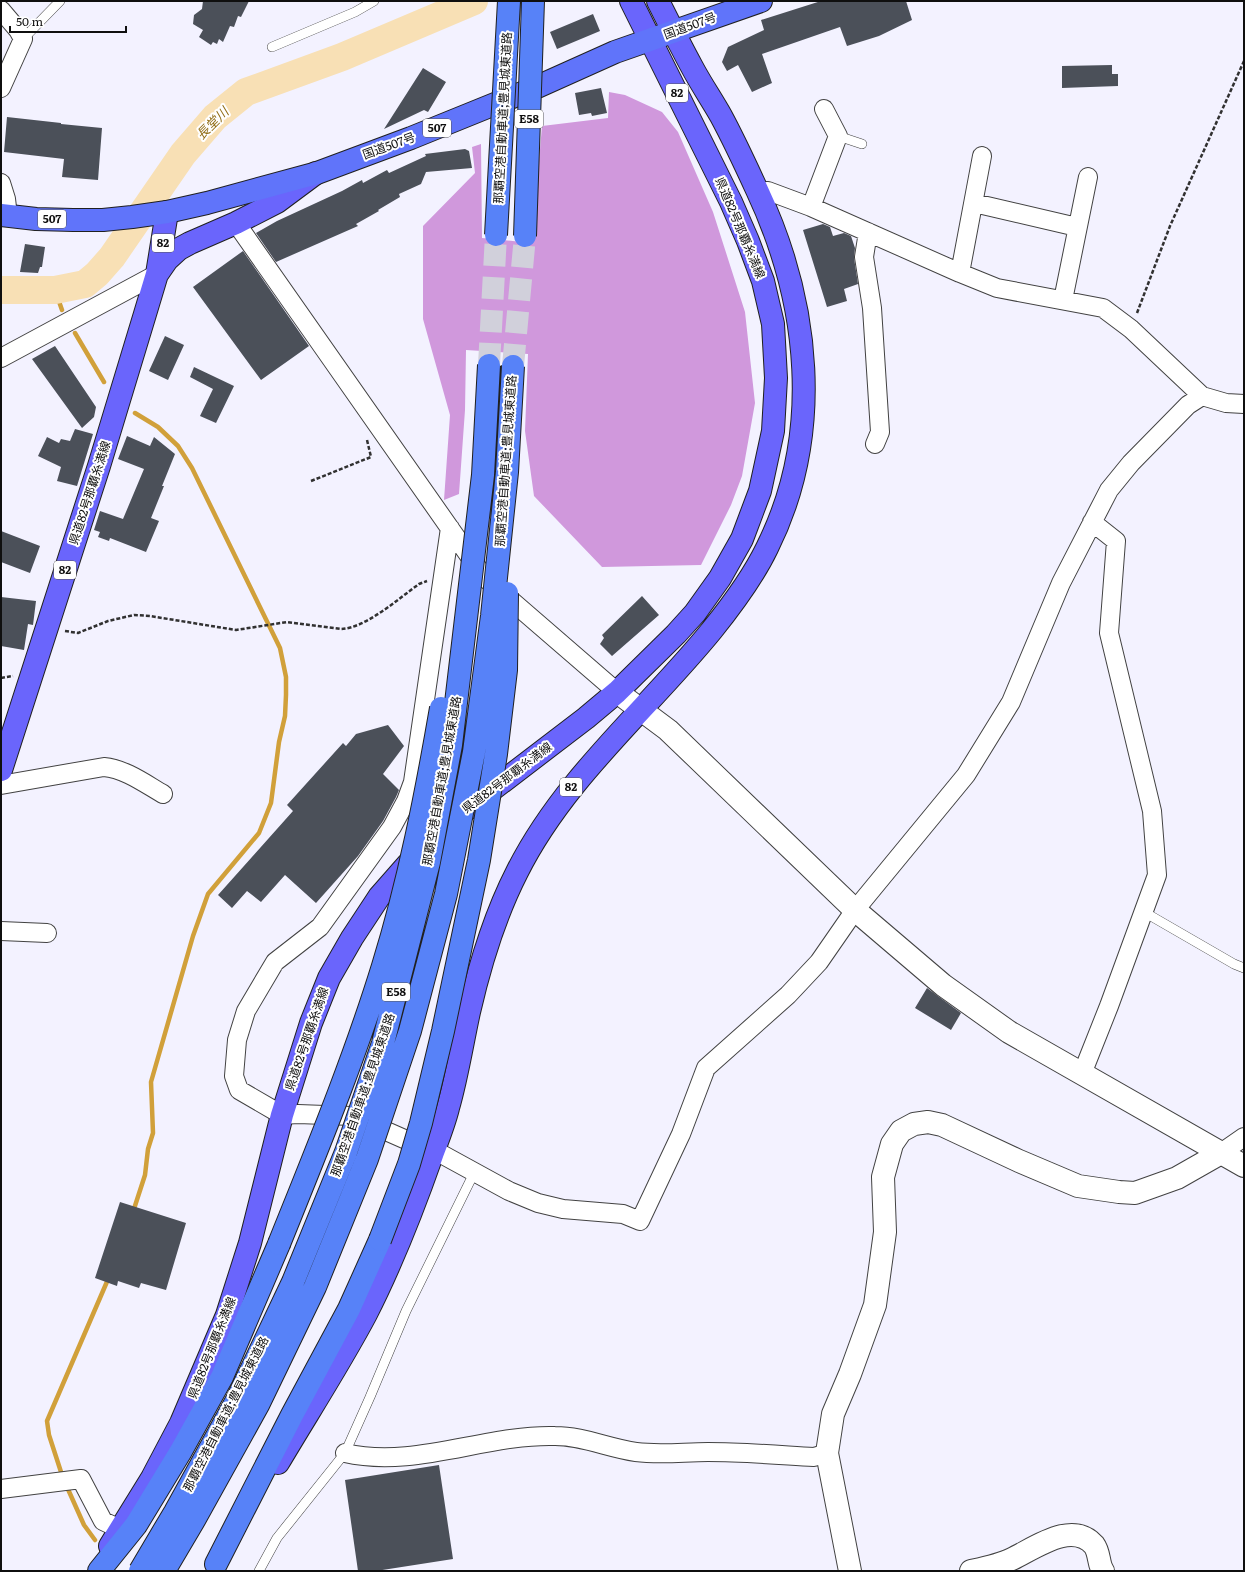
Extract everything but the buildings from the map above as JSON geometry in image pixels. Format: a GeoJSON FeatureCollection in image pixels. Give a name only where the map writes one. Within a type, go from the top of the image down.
{"type":"FeatureCollection","features":[{"type":"Feature","properties":{"kind":"highway","name":"那覇空港自動車道;豊見城東道路"},"geometry":{"type":"LineString","coordinates":[[496,234],[509,1]]}},
{"type":"Feature","properties":{"kind":"highway","name":"那覇空港自動車道;豊見城東道路"},"geometry":{"type":"LineString","coordinates":[[525,236],[533,1]]}},
{"type":"Feature","properties":{"kind":"highway","name":"国道507号"},"geometry":{"type":"LineString","coordinates":[[4,216],[36,219],[103,220],[166,212],[207,203],[317,173],[411,138],[537,87],[604,57],[761,1]]}},
{"type":"Feature","properties":{"kind":"highway","name":"那覇空港自動車道;豊見城東道路"},"geometry":{"type":"LineString","coordinates":[[140,1571],[176,1512],[238,1398],[293,1282],[346,1152],[383,1043],[429,862],[451,745],[483,475],[489,365]]}},
{"type":"Feature","properties":{"kind":"highway","name":"那覇空港自動車道;豊見城東道路"},"geometry":{"type":"LineString","coordinates":[[164,1571],[258,1405],[315,1286],[368,1159],[410,1031],[446,894],[474,752],[492,616],[508,472],[513,366]]}},
{"type":"Feature","properties":{"kind":"highway"},"geometry":{"type":"LineString","coordinates":[[214,1567],[292,1415],[349,1309],[380,1240],[409,1164],[421,1123],[444,1031],[479,860],[496,754],[506,670],[508,472]]}},
{"type":"Feature","properties":{"kind":"highway"},"geometry":{"type":"LineString","coordinates":[[99,1571],[136,1525],[181,1451],[222,1377],[279,1244],[350,1061],[383,966],[402,896],[427,787],[483,475]]}},
{"type":"Feature","properties":{"kind":"main road","name":"県道82号那覇糸満線"},"geometry":{"type":"LineString","coordinates":[[95,1571],[152,1478],[181,1423],[227,1315],[250,1243],[282,1115],[311,1023],[329,978],[352,938],[379,897],[408,864],[455,818],[618,692],[676,634],[695,613],[720,578],[742,539],[760,492],[773,431],[776,378],[773,324],[763,281],[748,241],[724,188],[631,1]]}},
{"type":"Feature","properties":{"kind":"main road","name":"82"},"geometry":{"type":"LineString","coordinates":[[214,1567],[365,1316],[392,1259],[419,1194],[449,1106],[470,1006],[488,944],[501,906],[518,870],[542,827],[573,785],[714,628],[754,572],[768,546],[780,518],[795,469],[804,409],[804,377],[801,333],[786,261],[758,192],[722,118],[693,70],[658,1]]}},
{"type":"Feature","properties":{"kind":"main road"},"geometry":{"type":"LineString","coordinates":[[157,274],[167,260],[179,249],[278,202],[317,173]]}},
{"type":"Feature","properties":{"kind":"main road","name":"県道82号那覇糸満線"},"geometry":{"type":"LineString","coordinates":[[1,770],[103,451],[157,274],[166,212]]}},
{"type":"Feature","properties":{"kind":"street"},"geometry":{"type":"LineString","coordinates":[[1,10],[18,30],[23,39],[1,88]]}},
{"type":"Feature","properties":{"kind":"street"},"geometry":{"type":"LineString","coordinates":[[811,207],[838,136],[824,109]]}},
{"type":"Feature","properties":{"kind":"street"},"geometry":{"type":"LineString","coordinates":[[960,273],[982,156]]}},
{"type":"Feature","properties":{"kind":"street"},"geometry":{"type":"LineString","coordinates":[[1063,300],[1088,177]]}},
{"type":"Feature","properties":{"kind":"street"},"geometry":{"type":"LineString","coordinates":[[1,183],[6,199],[4,216]]}},
{"type":"Feature","properties":{"kind":"street"},"geometry":{"type":"LineString","coordinates":[[758,192],[768,191],[811,207],[997,288],[1103,308],[1131,329],[1202,396],[1226,403],[1244,404]]}},
{"type":"Feature","properties":{"kind":"street"},"geometry":{"type":"LineString","coordinates":[[974,203],[1077,228]]}},
{"type":"Feature","properties":{"kind":"street"},"geometry":{"type":"LineString","coordinates":[[236,223],[484,577],[618,692],[668,730],[855,910],[943,985],[1009,1032],[1244,1166]]}},
{"type":"Feature","properties":{"kind":"street"},"geometry":{"type":"LineString","coordinates":[[868,232],[864,258],[872,308],[880,432],[875,444]]}},
{"type":"Feature","properties":{"kind":"street"},"geometry":{"type":"LineString","coordinates":[[1,358],[157,274]]}},
{"type":"Feature","properties":{"kind":"street"},"geometry":{"type":"LineString","coordinates":[[450,528],[412,782],[406,801],[392,826],[320,927],[275,962],[246,1011],[237,1040],[234,1076],[239,1090],[282,1115],[298,1114],[352,1116],[411,1142],[434,1150],[509,1191],[538,1203],[563,1209],[624,1214],[640,1221],[681,1134],[706,1068],[788,995],[819,962],[855,910],[966,775],[1011,702],[1062,582],[1109,490],[1131,463],[1188,405],[1202,396]]}},
{"type":"Feature","properties":{"kind":"street"},"geometry":{"type":"LineString","coordinates":[[1082,1074],[1157,875],[1152,811],[1109,633],[1116,541],[1092,522]]}},
{"type":"Feature","properties":{"kind":"street"},"geometry":{"type":"LineString","coordinates":[[1,786],[104,767],[115,768],[126,773],[163,794]]}},
{"type":"Feature","properties":{"kind":"street"},"geometry":{"type":"LineString","coordinates":[[1,931],[47,933]]}},
{"type":"Feature","properties":{"kind":"street"},"geometry":{"type":"LineString","coordinates":[[850,1571],[827,1453],[832,1414],[850,1374],[875,1305],[884,1232],[883,1177],[892,1144],[901,1131],[914,1124],[928,1122],[942,1125],[1019,1161],[1078,1186],[1135,1193],[1177,1178],[1221,1153],[1244,1137]]}},
{"type":"Feature","properties":{"kind":"street"},"geometry":{"type":"LineString","coordinates":[[345,1453],[364,1457],[400,1457],[530,1436],[556,1436],[580,1438],[635,1452],[669,1454],[708,1452],[814,1457],[827,1453]]}},
{"type":"Feature","properties":{"kind":"street"},"geometry":{"type":"LineString","coordinates":[[1,1489],[80,1479],[103,1521],[120,1529]]}},
{"type":"Feature","properties":{"kind":"street"},"geometry":{"type":"LineString","coordinates":[[971,1571],[1011,1559],[1054,1538],[1066,1535],[1081,1537],[1094,1545],[1098,1552],[1102,1570]]}},
{"type":"Feature","properties":{"kind":"lane"},"geometry":{"type":"LineString","coordinates":[[23,39],[60,1]]}},
{"type":"Feature","properties":{"kind":"lane"},"geometry":{"type":"LineString","coordinates":[[272,47],[355,12],[374,1]]}},
{"type":"Feature","properties":{"kind":"lane"},"geometry":{"type":"LineString","coordinates":[[838,136],[862,144]]}},
{"type":"Feature","properties":{"kind":"lane"},"geometry":{"type":"LineString","coordinates":[[1144,912],[1234,964],[1244,968]]}},
{"type":"Feature","properties":{"kind":"lane"},"geometry":{"type":"LineString","coordinates":[[259,1571],[277,1538],[345,1453],[406,1311],[474,1173]]}},
{"type":"Feature","properties":{"kind":"path"},"geometry":{"type":"LineString","coordinates":[[1131,329],[1170,226],[1244,61]]}},
{"type":"Feature","properties":{"kind":"path"},"geometry":{"type":"LineString","coordinates":[[311,481],[371,457],[363,418],[370,414]]}},
{"type":"Feature","properties":{"kind":"path"},"geometry":{"type":"LineString","coordinates":[[47,628],[78,632],[108,621],[134,615],[150,616],[236,630],[263,626],[276,622],[350,629],[366,621],[419,584],[442,579]]}},
{"type":"Feature","properties":{"kind":"shaded area"},"geometry":{"type":"Polygon","coordinates":[[[609,92],[625,95],[662,112],[678,132],[713,212],[745,312],[755,403],[742,476],[731,505],[701,565],[602,567],[534,496],[525,431],[528,354],[466,350],[465,410],[459,494],[444,500],[450,415],[423,319],[423,226],[475,173],[472,147],[481,144],[482,238],[532,243],[542,126],[608,118],[609,92]]]}},
{"type":"Feature","properties":{"kind":"waterway","name":"長堂川"},"geometry":{"type":"LineString","coordinates":[[1,290],[55,290],[85,284],[97,274],[112,257],[183,154],[215,117],[246,92],[342,57],[474,1]]}},
{"type":"Feature","properties":{"kind":"waterway"},"geometry":{"type":"LineString","coordinates":[[55,290],[62,310]]}},
{"type":"Feature","properties":{"kind":"waterway"},"geometry":{"type":"LineString","coordinates":[[75,333],[104,382]]}},
{"type":"Feature","properties":{"kind":"waterway"},"geometry":{"type":"LineString","coordinates":[[133,1212],[145,1175],[148,1149],[153,1133],[151,1082],[193,936],[208,894],[259,833],[271,803],[279,742],[285,716],[286,695],[286,677],[280,648],[192,468],[178,446],[158,427],[135,413]]}},
{"type":"Feature","properties":{"kind":"waterway"},"geometry":{"type":"LineString","coordinates":[[61,1472],[49,1435],[47,1421],[109,1277]]}},
{"type":"Feature","properties":{"kind":"waterway"},"geometry":{"type":"LineString","coordinates":[[67,1487],[84,1525],[95,1540]]}},
{"type":"Feature","properties":{"kind":"tunnel"},"geometry":{"type":"LineString","coordinates":[[489,365],[496,235]]}},
{"type":"Feature","properties":{"kind":"tunnel"},"geometry":{"type":"LineString","coordinates":[[513,366],[525,236]]}}]}
